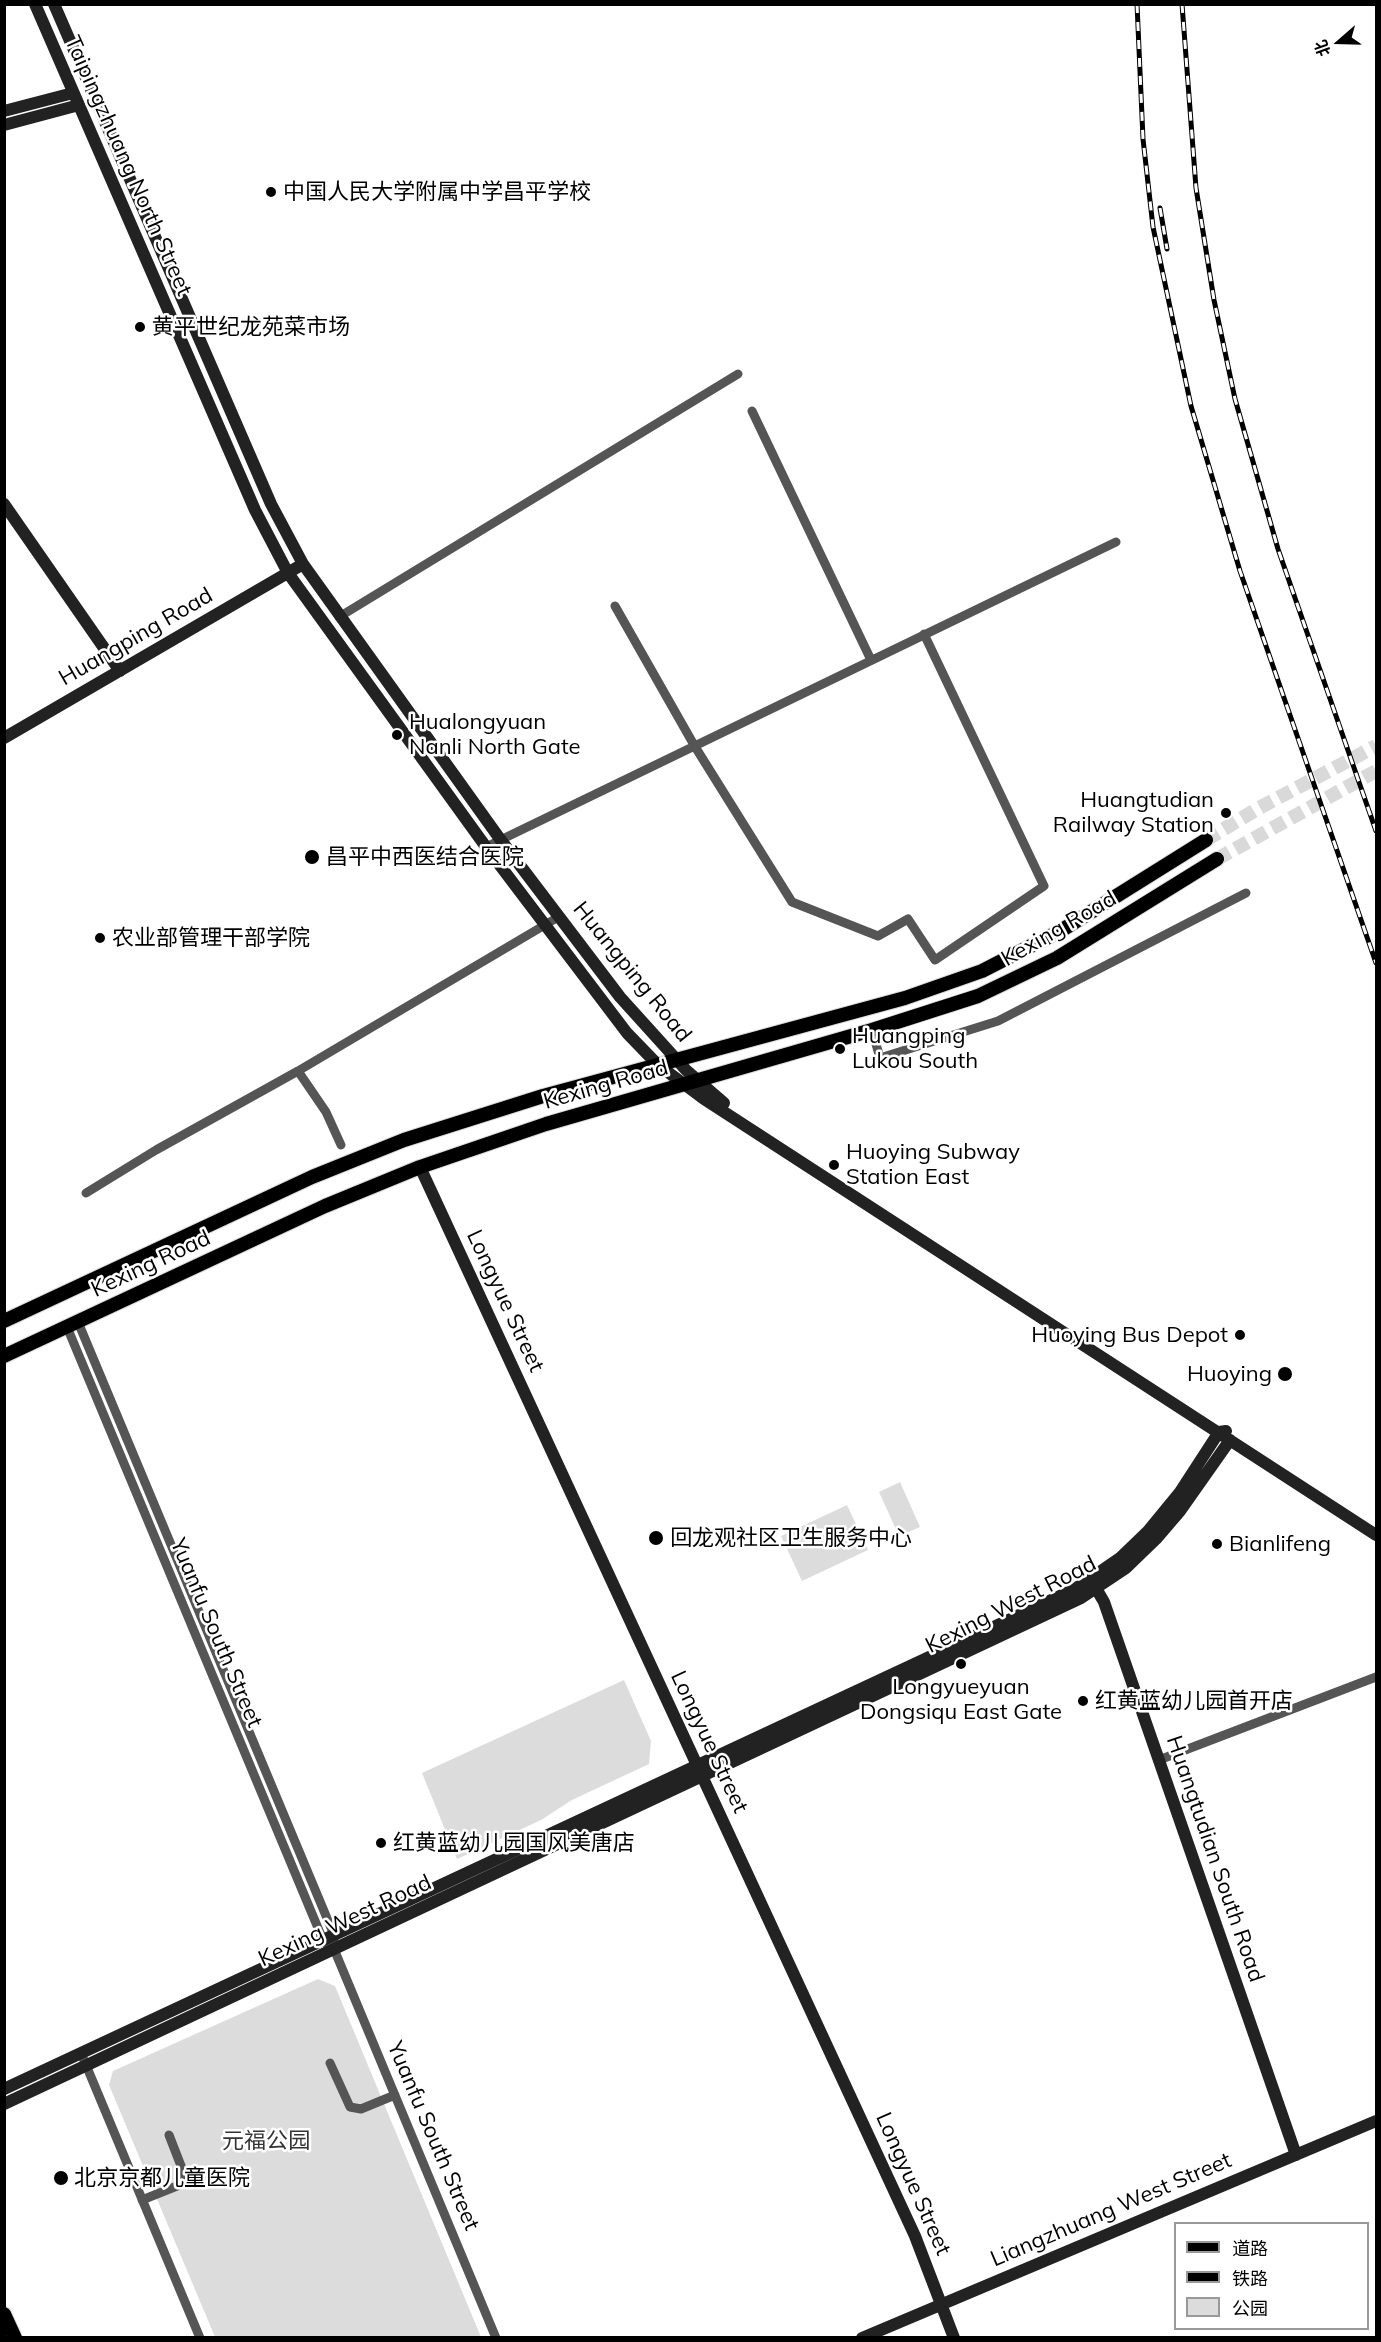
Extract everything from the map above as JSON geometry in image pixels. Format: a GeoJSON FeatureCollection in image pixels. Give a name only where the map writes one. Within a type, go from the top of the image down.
{"type":"FeatureCollection","features":[{"type":"Feature","properties":{"kind":"main road","name":"Kexing Road"},"geometry":{"type":"LineString","coordinates":[[4,1322],[361,1156],[499,1108],[905,998],[982,971],[1062,930],[1206,840]]}},
{"type":"Feature","properties":{"kind":"main road","name":"Kexing Road"},"geometry":{"type":"LineString","coordinates":[[4,1356],[325,1206],[420,1167],[538,1127],[872,1030],[978,996],[1041,967],[1217,859]]}},
{"type":"Feature","properties":{"kind":"main road"},"geometry":{"type":"LineString","coordinates":[[4,2314],[15,2337]]}},
{"type":"Feature","properties":{"kind":"street","name":"Taipingzhuang North Street"},"geometry":{"type":"LineString","coordinates":[[34,4],[255,510],[288,573]]}},
{"type":"Feature","properties":{"kind":"street","name":"Taipingzhuang North Street"},"geometry":{"type":"LineString","coordinates":[[54,4],[271,504],[303,564]]}},
{"type":"Feature","properties":{"kind":"street"},"geometry":{"type":"LineString","coordinates":[[4,111],[76,99]]}},
{"type":"Feature","properties":{"kind":"street"},"geometry":{"type":"LineString","coordinates":[[4,125],[76,99]]}},
{"type":"Feature","properties":{"kind":"street"},"geometry":{"type":"LineString","coordinates":[[339,616],[738,374]]}},
{"type":"Feature","properties":{"kind":"street"},"geometry":{"type":"LineString","coordinates":[[752,411],[871,660]]}},
{"type":"Feature","properties":{"kind":"street"},"geometry":{"type":"LineString","coordinates":[[4,504],[120,671]]}},
{"type":"Feature","properties":{"kind":"street"},"geometry":{"type":"LineString","coordinates":[[486,847],[1116,542]]}},
{"type":"Feature","properties":{"kind":"street","name":"Huangping Road"},"geometry":{"type":"LineString","coordinates":[[4,738],[303,564],[501,839],[620,997],[675,1059],[690,1083]]}},
{"type":"Feature","properties":{"kind":"street","name":"Huangping Road"},"geometry":{"type":"LineString","coordinates":[[288,573],[544,925],[612,1015],[657,1064],[690,1083],[1377,1535]]}},
{"type":"Feature","properties":{"kind":"street"},"geometry":{"type":"LineString","coordinates":[[615,606],[694,745],[792,902],[878,936],[908,919],[935,960],[1044,886],[924,634]]}},
{"type":"Feature","properties":{"kind":"street"},"geometry":{"type":"LineString","coordinates":[[872,1030],[880,1058],[998,1021],[1246,892]]}},
{"type":"Feature","properties":{"kind":"street"},"geometry":{"type":"LineString","coordinates":[[86,1193],[156,1149],[298,1071],[560,916]]}},
{"type":"Feature","properties":{"kind":"street"},"geometry":{"type":"LineString","coordinates":[[298,1071],[326,1112],[341,1145]]}},
{"type":"Feature","properties":{"kind":"street","name":"Longyue Street"},"geometry":{"type":"LineString","coordinates":[[420,1167],[915,2236],[954,2337]]}},
{"type":"Feature","properties":{"kind":"street","name":"Yuanfu South Street"},"geometry":{"type":"LineString","coordinates":[[72,1324],[496,2337]]}},
{"type":"Feature","properties":{"kind":"street","name":"Huangping Road"},"geometry":{"type":"LineString","coordinates":[[1225,1434],[1377,1527]]}},
{"type":"Feature","properties":{"kind":"street","name":"Kexing West Road"},"geometry":{"type":"LineString","coordinates":[[4,2104],[334,1949],[1066,1593],[1094,1584],[1126,1568],[1156,1539],[1180,1511],[1225,1434]]}},
{"type":"Feature","properties":{"kind":"street","name":"Huangtudian South Road"},"geometry":{"type":"LineString","coordinates":[[1094,1584],[1159,1760],[1296,2155]]}},
{"type":"Feature","properties":{"kind":"street"},"geometry":{"type":"LineString","coordinates":[[1159,1760],[1377,1677]]}},
{"type":"Feature","properties":{"kind":"street","name":"Kexing West Road"},"geometry":{"type":"LineString","coordinates":[[4,2089],[328,1938],[699,1771]]}},
{"type":"Feature","properties":{"kind":"street"},"geometry":{"type":"LineString","coordinates":[[81,2053],[200,2337]]}},
{"type":"Feature","properties":{"kind":"street"},"geometry":{"type":"LineString","coordinates":[[330,2063],[350,2108],[361,2109],[395,2096]]}},
{"type":"Feature","properties":{"kind":"street","name":"Liangzhuang West Street"},"geometry":{"type":"LineString","coordinates":[[862,2337],[1377,2121]]}},
{"type":"Feature","properties":{"kind":"street"},"geometry":{"type":"LineString","coordinates":[[142,2200],[177,2186],[182,2180],[183,2171],[169,2135]]}},
{"type":"Feature","properties":{"kind":"green space"},"geometry":{"type":"Polygon","coordinates":[[[900,1482],[920,1527],[899,1536],[879,1492],[900,1482]]]}},
{"type":"Feature","properties":{"kind":"green space"},"geometry":{"type":"Polygon","coordinates":[[[847,1505],[868,1550],[802,1581],[781,1536],[847,1505]]]}},
{"type":"Feature","properties":{"kind":"green space"},"geometry":{"type":"Polygon","coordinates":[[[624,1680],[651,1741],[649,1764],[572,1800],[541,1820],[457,1859],[422,1773],[624,1680]]]}},
{"type":"Feature","properties":{"kind":"green space","name":"元福公园"},"geometry":{"type":"Polygon","coordinates":[[[318,1979],[335,1986],[481,2337],[215,2337],[109,2085],[113,2071],[318,1979]]]}},
{"type":"Feature","properties":{"kind":"tunnel"},"geometry":{"type":"LineString","coordinates":[[1206,840],[1257,809],[1376,746]]}},
{"type":"Feature","properties":{"kind":"tunnel"},"geometry":{"type":"LineString","coordinates":[[1217,859],[1376,771]]}},
{"type":"Feature","properties":{"kind":"railway"},"geometry":{"type":"LineString","coordinates":[[1137,4],[1143,139],[1153,227],[1191,406],[1240,571],[1376,963]]}},
{"type":"Feature","properties":{"kind":"railway"},"geometry":{"type":"LineString","coordinates":[[1182,4],[1196,188],[1214,300],[1235,399],[1278,549],[1376,831]]}},
{"type":"Feature","properties":{"kind":"railway"},"geometry":{"type":"LineString","coordinates":[[1160,208],[1167,249]]}},
{"type":"Feature","properties":{"kind":"place","name":"中国人民大学附属中学昌平学校"},"geometry":{"type":"Point","coordinates":[271,192]}},
{"type":"Feature","properties":{"kind":"place","name":"黄平世纪龙苑菜市场"},"geometry":{"type":"Point","coordinates":[140,327]}},
{"type":"Feature","properties":{"kind":"place","name":"Hualongyuan Nanli North Gate"},"geometry":{"type":"Point","coordinates":[397,735]}},
{"type":"Feature","properties":{"kind":"place","name":"Huangtudian Railway Station"},"geometry":{"type":"Point","coordinates":[1226,813]}},
{"type":"Feature","properties":{"kind":"place","name":"昌平中西医结合医院"},"geometry":{"type":"Point","coordinates":[312,857]}},
{"type":"Feature","properties":{"kind":"place","name":"农业部管理干部学院"},"geometry":{"type":"Point","coordinates":[100,938]}},
{"type":"Feature","properties":{"kind":"place","name":"Huangping Lukou South"},"geometry":{"type":"Point","coordinates":[840,1049]}},
{"type":"Feature","properties":{"kind":"place","name":"Huoying Subway Station East"},"geometry":{"type":"Point","coordinates":[834,1165]}},
{"type":"Feature","properties":{"kind":"place","name":"Huoying Bus Depot"},"geometry":{"type":"Point","coordinates":[1240,1335]}},
{"type":"Feature","properties":{"kind":"place","name":"Huoying"},"geometry":{"type":"Point","coordinates":[1285,1374]}},
{"type":"Feature","properties":{"kind":"place","name":"回龙观社区卫生服务中心"},"geometry":{"type":"Point","coordinates":[656,1538]}},
{"type":"Feature","properties":{"kind":"place","name":"Bianlifeng"},"geometry":{"type":"Point","coordinates":[1217,1544]}},
{"type":"Feature","properties":{"kind":"place","name":"Longyueyuan Dongsiqu East Gate"},"geometry":{"type":"Point","coordinates":[961,1664]}},
{"type":"Feature","properties":{"kind":"place","name":"红黄蓝幼儿园首开店"},"geometry":{"type":"Point","coordinates":[1083,1701]}},
{"type":"Feature","properties":{"kind":"place","name":"红黄蓝幼儿园国风美唐店"},"geometry":{"type":"Point","coordinates":[381,1843]}},
{"type":"Feature","properties":{"kind":"place","name":"北京京都儿童医院"},"geometry":{"type":"Point","coordinates":[61,2178]}}]}
